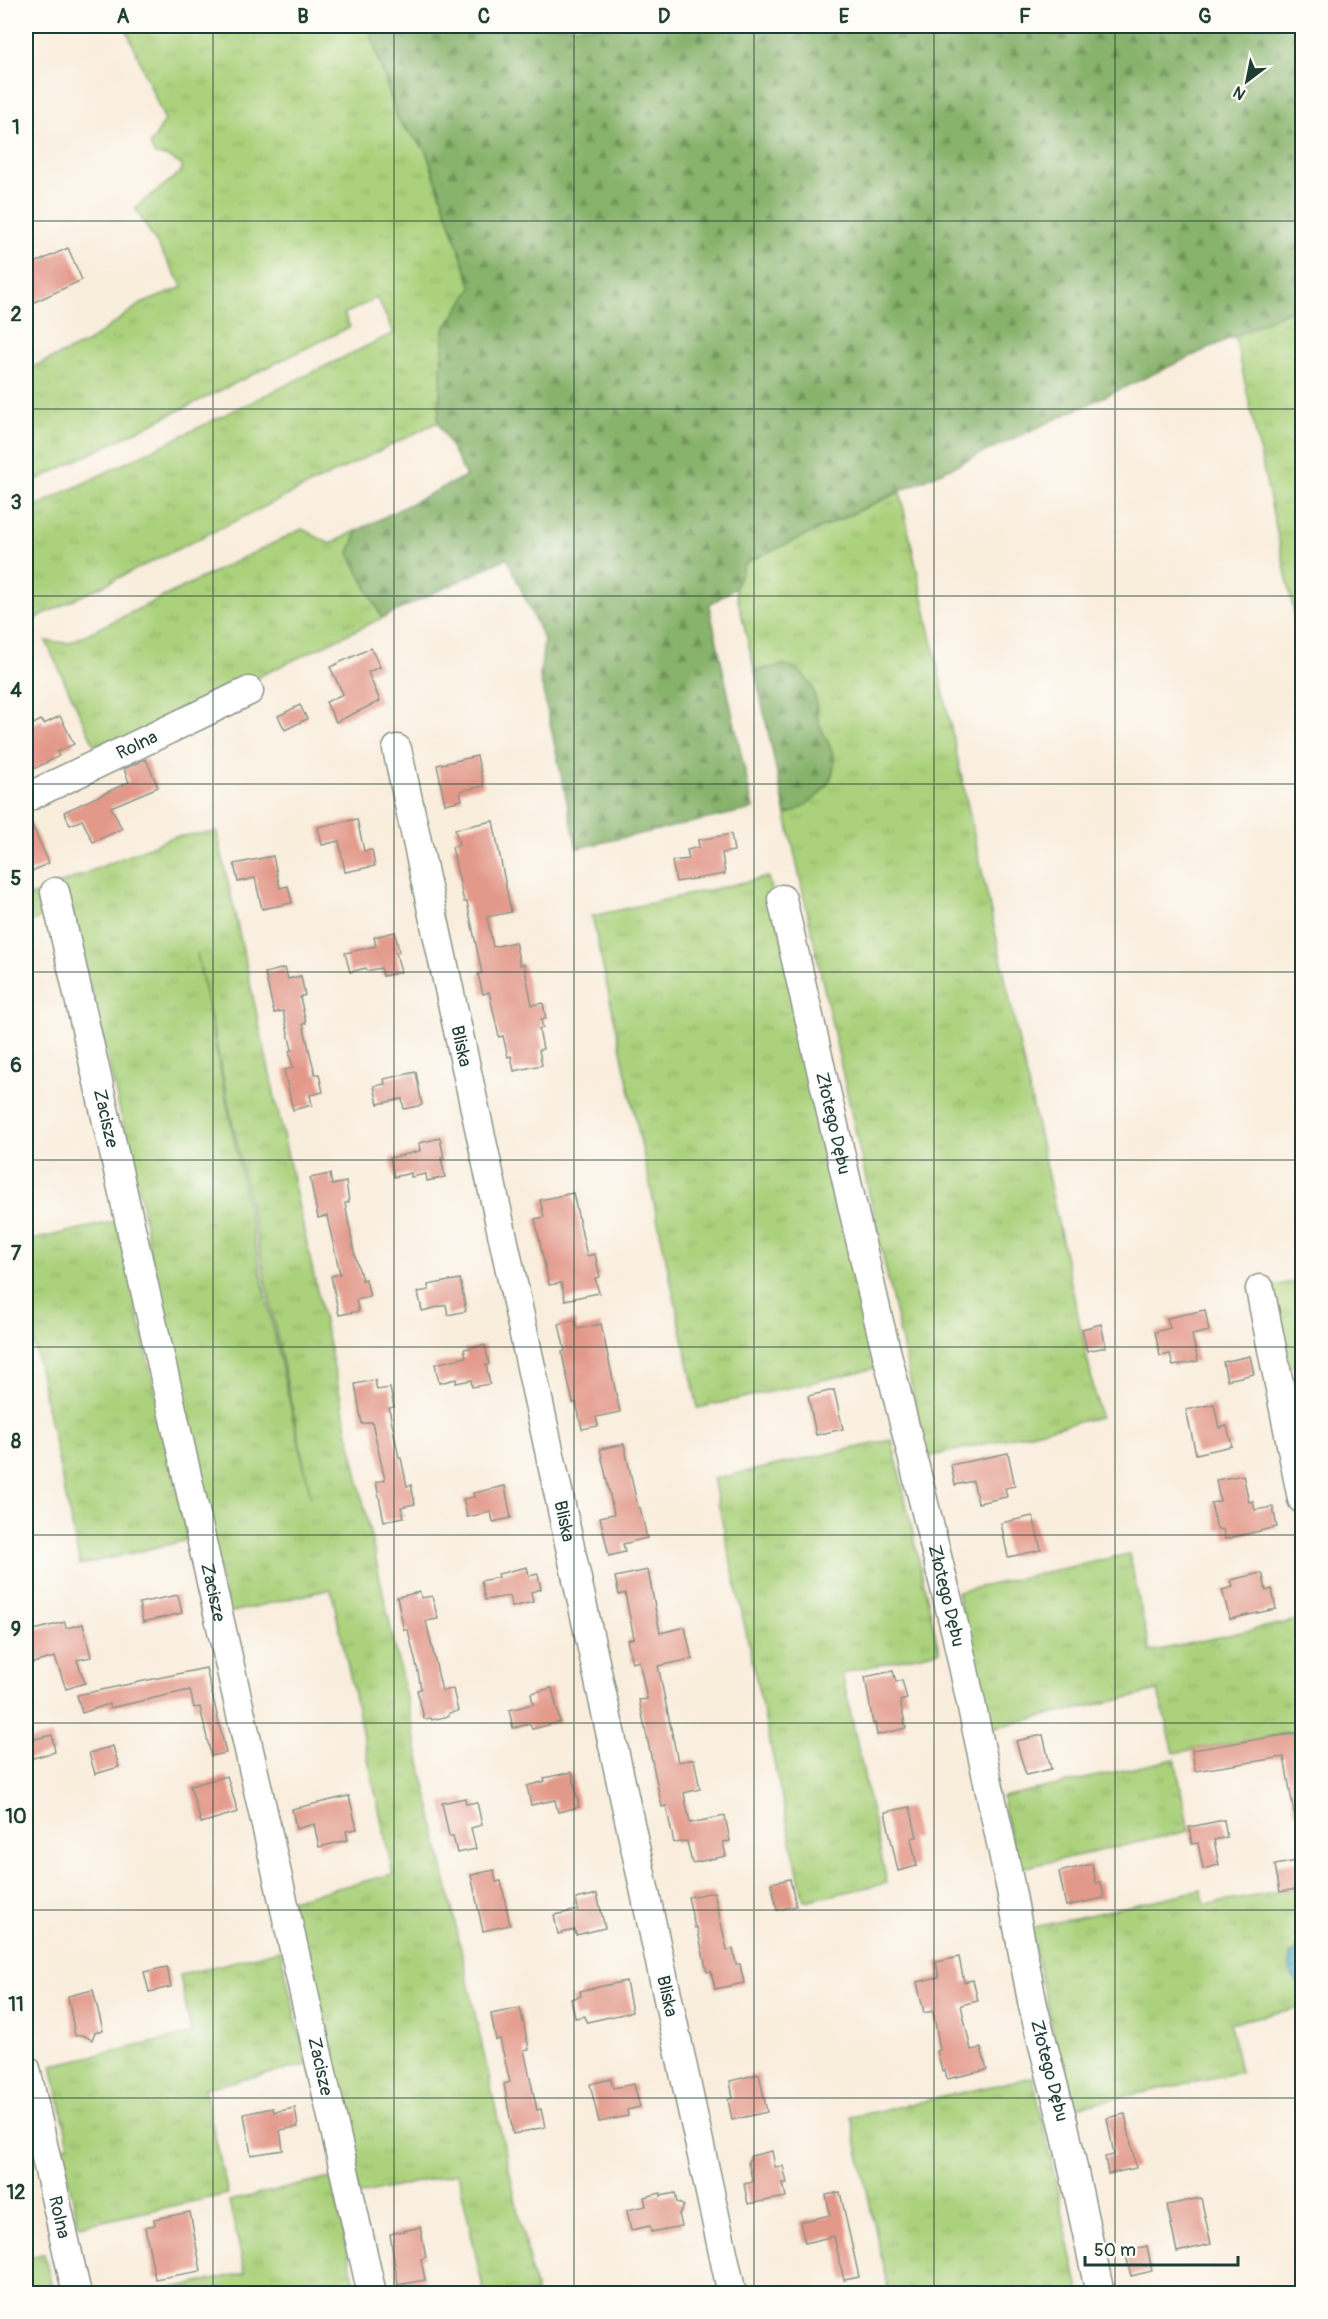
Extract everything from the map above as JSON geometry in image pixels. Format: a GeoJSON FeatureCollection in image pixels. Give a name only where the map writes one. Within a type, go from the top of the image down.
{"type":"FeatureCollection","features":[{"type":"Feature","properties":{"kind":"street","name":"Rolna"},"geometry":{"type":"LineString","coordinates":[[26,798],[249,691]]}},
{"type":"Feature","properties":{"kind":"street","name":"Bliska"},"geometry":{"type":"LineString","coordinates":[[397,749],[732,2294]]}},
{"type":"Feature","properties":{"kind":"street","name":"Zacisze"},"geometry":{"type":"LineString","coordinates":[[55,892],[372,2294]]}},
{"type":"Feature","properties":{"kind":"street","name":"Złotego Dębu"},"geometry":{"type":"LineString","coordinates":[[782,899],[879,1322],[956,1634],[1010,1885],[1033,2006],[1064,2126],[1100,2294]]}},
{"type":"Feature","properties":{"kind":"street"},"geometry":{"type":"LineString","coordinates":[[1260,1289],[1302,1499]]}},
{"type":"Feature","properties":{"kind":"street","name":"Rolna"},"geometry":{"type":"LineString","coordinates":[[26,2069],[77,2294]]}},
{"type":"Feature","properties":{"kind":"green space"},"geometry":{"type":"Polygon","coordinates":[[[133,26],[368,26],[398,120],[426,151],[472,288],[444,330],[438,422],[26,623],[26,511],[394,333],[377,298],[344,314],[350,327],[26,485],[26,370],[88,342],[139,305],[183,287],[135,208],[181,172],[182,165],[166,156],[155,155],[150,145],[165,121],[127,31],[133,26]]]}},
{"type":"Feature","properties":{"kind":"green space"},"geometry":{"type":"Polygon","coordinates":[[[368,26],[1302,26],[1302,305],[745,563],[735,588],[709,605],[753,809],[577,848],[540,677],[544,640],[507,558],[382,618],[349,553],[358,530],[466,476],[438,422],[444,330],[472,288],[426,151],[398,120],[368,26]]]}},
{"type":"Feature","properties":{"kind":"green space"},"geometry":{"type":"Polygon","coordinates":[[[1302,305],[1302,649],[1235,336],[1302,305]]]}},
{"type":"Feature","properties":{"kind":"green space"},"geometry":{"type":"Polygon","coordinates":[[[900,492],[1100,1417],[927,1457],[786,815],[808,803],[826,786],[815,695],[810,683],[784,665],[755,671],[735,588],[745,563],[900,492]]]}},
{"type":"Feature","properties":{"kind":"green space"},"geometry":{"type":"Polygon","coordinates":[[[302,529],[330,544],[358,530],[349,553],[382,618],[98,753],[46,641],[69,643],[302,529]]]}},
{"type":"Feature","properties":{"kind":"green space"},"geometry":{"type":"Polygon","coordinates":[[[784,665],[795,668],[811,685],[820,726],[832,751],[834,765],[830,779],[820,793],[800,809],[786,815],[755,671],[784,665]]]}},
{"type":"Feature","properties":{"kind":"green space"},"geometry":{"type":"Polygon","coordinates":[[[217,832],[536,2293],[484,2293],[458,2173],[359,2195],[290,1900],[393,1874],[331,1589],[228,1613],[155,1283],[140,1194],[70,904],[26,924],[26,898],[173,837],[217,832]],[[197,953],[258,1260],[311,1498],[197,953]]]}},
{"type":"Feature","properties":{"kind":"green space"},"geometry":{"type":"Polygon","coordinates":[[[768,877],[876,1368],[698,1408],[592,916],[768,877]]]}},
{"type":"Feature","properties":{"kind":"green space"},"geometry":{"type":"Polygon","coordinates":[[[117,1221],[188,1540],[80,1565],[26,1306],[26,1241],[117,1221]]]}},
{"type":"Feature","properties":{"kind":"green space"},"geometry":{"type":"Polygon","coordinates":[[[1302,1280],[1302,1364],[1287,1368],[1269,1287],[1302,1280]]]}},
{"type":"Feature","properties":{"kind":"green space"},"geometry":{"type":"Polygon","coordinates":[[[892,1440],[939,1651],[842,1673],[887,1883],[804,1901],[713,1479],[892,1440]]]}},
{"type":"Feature","properties":{"kind":"green space"},"geometry":{"type":"Polygon","coordinates":[[[1129,1554],[1150,1652],[1302,1619],[1302,1731],[1174,1753],[1158,1691],[986,1729],[957,1592],[1129,1554]]]}},
{"type":"Feature","properties":{"kind":"green space"},"geometry":{"type":"Polygon","coordinates":[[[1175,1759],[1189,1831],[1017,1869],[1002,1797],[1175,1759]]]}},
{"type":"Feature","properties":{"kind":"green space"},"geometry":{"type":"Polygon","coordinates":[[[1302,1888],[1302,2007],[1230,2023],[1240,2072],[1070,2108],[1030,1928],[1201,1890],[1205,1905],[1302,1888]]]}},
{"type":"Feature","properties":{"kind":"green space"},"geometry":{"type":"Polygon","coordinates":[[[280,1950],[307,2065],[204,2088],[228,2194],[79,2226],[61,2147],[69,2145],[52,2065],[191,2034],[180,1975],[280,1950]]]}},
{"type":"Feature","properties":{"kind":"green space"},"geometry":{"type":"Polygon","coordinates":[[[1033,2077],[1079,2291],[1069,2294],[889,2293],[851,2117],[1033,2077]]]}},
{"type":"Feature","properties":{"kind":"green space"},"geometry":{"type":"Polygon","coordinates":[[[331,2178],[356,2289],[333,2294],[149,2293],[245,2273],[229,2201],[331,2178]]]}},
{"type":"Feature","properties":{"kind":"green space"},"geometry":{"type":"Polygon","coordinates":[[[44,2253],[53,2293],[26,2293],[26,2259],[44,2253]]]}},
{"type":"Feature","properties":{"kind":"water"},"geometry":{"type":"Polygon","coordinates":[[[1302,1946],[1302,1987],[1293,1977],[1290,1964],[1290,1955],[1302,1946]]]}},
{"type":"Feature","properties":{"kind":"building"},"geometry":{"type":"Polygon","coordinates":[[[68,248],[82,280],[26,306],[26,267],[68,248]]]}},
{"type":"Feature","properties":{"kind":"building"},"geometry":{"type":"Polygon","coordinates":[[[371,648],[380,667],[368,672],[380,701],[336,722],[326,702],[343,694],[330,667],[371,648]]]}},
{"type":"Feature","properties":{"kind":"building"},"geometry":{"type":"Polygon","coordinates":[[[300,705],[307,719],[285,730],[278,716],[300,705]]]}},
{"type":"Feature","properties":{"kind":"building"},"geometry":{"type":"Polygon","coordinates":[[[60,716],[74,744],[57,752],[59,756],[26,773],[26,728],[41,720],[44,724],[60,716]]]}},
{"type":"Feature","properties":{"kind":"building"},"geometry":{"type":"Polygon","coordinates":[[[477,756],[484,786],[460,791],[462,800],[445,804],[437,765],[477,756]]]}},
{"type":"Feature","properties":{"kind":"building"},"geometry":{"type":"Polygon","coordinates":[[[146,759],[158,787],[111,807],[122,829],[93,842],[82,820],[70,825],[64,812],[129,782],[124,769],[146,759]]]}},
{"type":"Feature","properties":{"kind":"building"},"geometry":{"type":"Polygon","coordinates":[[[26,814],[49,863],[26,874],[26,814]]]}},
{"type":"Feature","properties":{"kind":"building"},"geometry":{"type":"Polygon","coordinates":[[[357,819],[364,851],[372,850],[375,866],[345,872],[339,841],[322,845],[318,827],[357,819]]]}},
{"type":"Feature","properties":{"kind":"building"},"geometry":{"type":"Polygon","coordinates":[[[493,821],[511,912],[487,917],[493,947],[515,942],[520,965],[524,964],[532,1005],[543,1003],[546,1019],[541,1020],[543,1028],[539,1029],[543,1049],[539,1050],[542,1065],[514,1071],[503,1036],[499,1037],[489,992],[483,994],[478,974],[482,973],[467,902],[464,902],[452,847],[459,845],[455,829],[493,821]]]}},
{"type":"Feature","properties":{"kind":"building"},"geometry":{"type":"Polygon","coordinates":[[[731,834],[734,851],[722,853],[725,874],[676,882],[672,861],[689,859],[687,850],[699,847],[698,840],[731,834]]]}},
{"type":"Feature","properties":{"kind":"building"},"geometry":{"type":"Polygon","coordinates":[[[273,856],[280,888],[288,886],[292,903],[262,909],[255,878],[238,882],[234,864],[273,856]]]}},
{"type":"Feature","properties":{"kind":"building"},"geometry":{"type":"Polygon","coordinates":[[[395,932],[399,952],[396,953],[401,972],[383,976],[381,968],[367,971],[366,968],[350,972],[345,953],[376,946],[374,937],[395,932]]]}},
{"type":"Feature","properties":{"kind":"building"},"geometry":{"type":"Polygon","coordinates":[[[285,968],[288,979],[301,976],[305,995],[300,997],[306,1023],[303,1024],[315,1074],[319,1074],[323,1092],[310,1095],[312,1105],[293,1110],[284,1070],[293,1068],[289,1051],[292,1050],[283,1011],[274,1013],[265,973],[285,968]]]}},
{"type":"Feature","properties":{"kind":"building"},"geometry":{"type":"Polygon","coordinates":[[[416,1072],[422,1105],[404,1109],[402,1099],[378,1104],[374,1086],[385,1084],[384,1079],[416,1072]]]}},
{"type":"Feature","properties":{"kind":"building"},"geometry":{"type":"Polygon","coordinates":[[[440,1138],[445,1177],[427,1181],[426,1174],[411,1177],[411,1173],[394,1177],[390,1158],[420,1151],[419,1143],[440,1138]]]}},
{"type":"Feature","properties":{"kind":"building"},"geometry":{"type":"Polygon","coordinates":[[[330,1174],[332,1185],[346,1182],[349,1202],[345,1203],[354,1252],[362,1280],[366,1279],[370,1297],[356,1300],[359,1311],[339,1315],[331,1276],[340,1274],[327,1216],[318,1218],[310,1178],[330,1174]]]}},
{"type":"Feature","properties":{"kind":"building"},"geometry":{"type":"Polygon","coordinates":[[[573,1193],[587,1256],[595,1254],[600,1277],[595,1278],[599,1293],[565,1300],[561,1283],[549,1285],[535,1219],[544,1217],[540,1200],[573,1193]]]}},
{"type":"Feature","properties":{"kind":"building"},"geometry":{"type":"Polygon","coordinates":[[[460,1279],[466,1311],[448,1315],[446,1305],[422,1311],[418,1292],[429,1290],[428,1285],[460,1279]]]}},
{"type":"Feature","properties":{"kind":"building"},"geometry":{"type":"Polygon","coordinates":[[[1205,1310],[1209,1331],[1192,1335],[1198,1361],[1173,1366],[1170,1354],[1160,1356],[1155,1332],[1170,1328],[1167,1318],[1205,1310]]]}},
{"type":"Feature","properties":{"kind":"building"},"geometry":{"type":"Polygon","coordinates":[[[575,1320],[577,1329],[601,1324],[620,1412],[596,1417],[598,1426],[582,1429],[576,1402],[573,1403],[563,1359],[562,1352],[565,1351],[559,1324],[575,1320]]]}},
{"type":"Feature","properties":{"kind":"building"},"geometry":{"type":"Polygon","coordinates":[[[1101,1324],[1106,1347],[1087,1351],[1082,1329],[1101,1324]]]}},
{"type":"Feature","properties":{"kind":"building"},"geometry":{"type":"Polygon","coordinates":[[[485,1345],[490,1384],[472,1387],[471,1380],[456,1383],[456,1379],[439,1383],[435,1364],[466,1357],[464,1349],[485,1345]]]}},
{"type":"Feature","properties":{"kind":"building"},"geometry":{"type":"Polygon","coordinates":[[[1250,1356],[1254,1374],[1227,1380],[1223,1362],[1250,1356]]]}},
{"type":"Feature","properties":{"kind":"building"},"geometry":{"type":"Polygon","coordinates":[[[375,1380],[377,1390],[390,1388],[394,1407],[389,1408],[399,1458],[401,1458],[407,1486],[411,1485],[415,1504],[401,1507],[404,1517],[384,1521],[376,1482],[385,1480],[372,1422],[362,1424],[355,1384],[375,1380]]]}},
{"type":"Feature","properties":{"kind":"building"},"geometry":{"type":"Polygon","coordinates":[[[834,1390],[843,1429],[816,1435],[808,1396],[834,1390]]]}},
{"type":"Feature","properties":{"kind":"building"},"geometry":{"type":"Polygon","coordinates":[[[1214,1404],[1219,1428],[1227,1426],[1232,1446],[1196,1454],[1186,1410],[1214,1404]]]}},
{"type":"Feature","properties":{"kind":"building"},"geometry":{"type":"Polygon","coordinates":[[[624,1444],[647,1538],[623,1544],[625,1552],[609,1556],[600,1517],[614,1514],[600,1449],[624,1444]]]}},
{"type":"Feature","properties":{"kind":"building"},"geometry":{"type":"Polygon","coordinates":[[[1008,1453],[1015,1486],[1005,1488],[1007,1497],[978,1503],[973,1481],[955,1485],[951,1465],[1008,1453]]]}},
{"type":"Feature","properties":{"kind":"building"},"geometry":{"type":"Polygon","coordinates":[[[1243,1475],[1249,1502],[1253,1501],[1255,1510],[1273,1507],[1277,1527],[1225,1539],[1223,1529],[1217,1530],[1211,1503],[1220,1501],[1216,1480],[1243,1475]]]}},
{"type":"Feature","properties":{"kind":"building"},"geometry":{"type":"Polygon","coordinates":[[[505,1486],[511,1518],[493,1522],[491,1512],[467,1517],[463,1499],[474,1497],[473,1493],[505,1486]]]}},
{"type":"Feature","properties":{"kind":"building"},"geometry":{"type":"Polygon","coordinates":[[[1033,1516],[1041,1550],[1008,1557],[1001,1523],[1033,1516]]]}},
{"type":"Feature","properties":{"kind":"building"},"geometry":{"type":"Polygon","coordinates":[[[527,1567],[529,1576],[538,1574],[541,1589],[531,1592],[533,1602],[512,1607],[510,1596],[485,1600],[481,1581],[527,1567]]]}},
{"type":"Feature","properties":{"kind":"building"},"geometry":{"type":"Polygon","coordinates":[[[648,1570],[660,1633],[685,1627],[692,1659],[658,1666],[678,1762],[694,1759],[700,1789],[684,1793],[690,1823],[725,1816],[730,1841],[723,1842],[726,1856],[692,1863],[687,1841],[674,1843],[666,1806],[662,1807],[639,1700],[647,1699],[639,1661],[632,1663],[627,1640],[634,1638],[625,1593],[619,1595],[615,1577],[648,1570]]]}},
{"type":"Feature","properties":{"kind":"building"},"geometry":{"type":"Polygon","coordinates":[[[1260,1573],[1263,1575],[1266,1591],[1272,1589],[1276,1609],[1230,1619],[1222,1590],[1233,1587],[1231,1580],[1260,1573]]]}},
{"type":"Feature","properties":{"kind":"building"},"geometry":{"type":"Polygon","coordinates":[[[420,1592],[421,1598],[432,1596],[438,1619],[426,1621],[442,1691],[453,1689],[458,1711],[432,1720],[431,1718],[424,1719],[417,1690],[421,1689],[418,1672],[408,1630],[404,1630],[397,1597],[420,1592]]]}},
{"type":"Feature","properties":{"kind":"building"},"geometry":{"type":"Polygon","coordinates":[[[178,1595],[182,1613],[143,1622],[139,1603],[178,1595]]]}},
{"type":"Feature","properties":{"kind":"building"},"geometry":{"type":"Polygon","coordinates":[[[65,1622],[66,1628],[83,1624],[91,1657],[77,1660],[85,1683],[66,1689],[55,1657],[26,1665],[26,1632],[65,1622]]]}},
{"type":"Feature","properties":{"kind":"building"},"geometry":{"type":"Polygon","coordinates":[[[206,1668],[226,1753],[211,1756],[200,1707],[194,1708],[190,1690],[110,1708],[109,1704],[82,1713],[77,1695],[206,1668]]]}},
{"type":"Feature","properties":{"kind":"building"},"geometry":{"type":"Polygon","coordinates":[[[893,1671],[896,1682],[902,1680],[907,1699],[900,1701],[906,1728],[877,1735],[865,1677],[893,1671]]]}},
{"type":"Feature","properties":{"kind":"building"},"geometry":{"type":"Polygon","coordinates":[[[552,1688],[560,1722],[532,1729],[530,1724],[513,1728],[509,1710],[533,1704],[531,1693],[552,1688]]]}},
{"type":"Feature","properties":{"kind":"building"},"geometry":{"type":"Polygon","coordinates":[[[1302,1732],[1302,1812],[1294,1813],[1284,1757],[1195,1771],[1192,1750],[1302,1732]]]}},
{"type":"Feature","properties":{"kind":"building"},"geometry":{"type":"Polygon","coordinates":[[[52,1735],[55,1752],[26,1760],[26,1741],[52,1735]]]}},
{"type":"Feature","properties":{"kind":"building"},"geometry":{"type":"Polygon","coordinates":[[[1043,1735],[1051,1769],[1026,1775],[1016,1741],[1043,1735]]]}},
{"type":"Feature","properties":{"kind":"building"},"geometry":{"type":"Polygon","coordinates":[[[113,1746],[119,1767],[95,1774],[89,1753],[113,1746]]]}},
{"type":"Feature","properties":{"kind":"building"},"geometry":{"type":"Polygon","coordinates":[[[572,1772],[579,1807],[558,1812],[555,1800],[531,1805],[527,1786],[545,1781],[544,1778],[572,1772]]]}},
{"type":"Feature","properties":{"kind":"building"},"geometry":{"type":"Polygon","coordinates":[[[227,1776],[238,1812],[201,1823],[190,1786],[227,1776]]]}},
{"type":"Feature","properties":{"kind":"building"},"geometry":{"type":"Polygon","coordinates":[[[349,1796],[357,1829],[346,1831],[348,1840],[319,1847],[314,1824],[296,1829],[292,1809],[349,1796]]]}},
{"type":"Feature","properties":{"kind":"building"},"geometry":{"type":"Polygon","coordinates":[[[465,1798],[466,1804],[477,1802],[482,1825],[471,1828],[476,1849],[457,1853],[453,1836],[449,1836],[442,1803],[465,1798]]]}},
{"type":"Feature","properties":{"kind":"building"},"geometry":{"type":"Polygon","coordinates":[[[910,1807],[917,1837],[911,1838],[917,1866],[898,1871],[885,1812],[910,1807]]]}},
{"type":"Feature","properties":{"kind":"building"},"geometry":{"type":"Polygon","coordinates":[[[1224,1820],[1227,1837],[1214,1840],[1219,1865],[1203,1869],[1198,1843],[1192,1844],[1189,1827],[1224,1820]]]}},
{"type":"Feature","properties":{"kind":"building"},"geometry":{"type":"Polygon","coordinates":[[[1302,1860],[1302,1888],[1280,1892],[1275,1865],[1302,1860]]]}},
{"type":"Feature","properties":{"kind":"building"},"geometry":{"type":"Polygon","coordinates":[[[1092,1864],[1096,1883],[1101,1882],[1104,1898],[1066,1906],[1059,1872],[1092,1864]]]}},
{"type":"Feature","properties":{"kind":"building"},"geometry":{"type":"Polygon","coordinates":[[[494,1870],[496,1882],[501,1881],[510,1925],[483,1931],[471,1875],[494,1870]]]}},
{"type":"Feature","properties":{"kind":"building"},"geometry":{"type":"Polygon","coordinates":[[[790,1879],[796,1906],[777,1910],[771,1883],[790,1879]]]}},
{"type":"Feature","properties":{"kind":"building"},"geometry":{"type":"Polygon","coordinates":[[[714,1892],[727,1950],[733,1949],[736,1964],[740,1964],[744,1983],[715,1989],[711,1971],[707,1972],[688,1897],[714,1892]]]}},
{"type":"Feature","properties":{"kind":"building"},"geometry":{"type":"Polygon","coordinates":[[[597,1894],[605,1928],[576,1935],[575,1930],[558,1934],[554,1915],[578,1910],[576,1899],[597,1894]]]}},
{"type":"Feature","properties":{"kind":"building"},"geometry":{"type":"Polygon","coordinates":[[[959,1957],[964,1982],[973,1980],[978,2001],[961,2005],[971,2050],[981,2048],[987,2070],[947,2079],[945,2070],[942,2071],[937,2051],[940,2050],[933,2011],[924,2013],[917,1982],[939,1977],[936,1962],[959,1957]]]}},
{"type":"Feature","properties":{"kind":"building"},"geometry":{"type":"Polygon","coordinates":[[[167,1967],[171,1987],[149,1992],[144,1972],[167,1967]]]}},
{"type":"Feature","properties":{"kind":"building"},"geometry":{"type":"Polygon","coordinates":[[[626,1981],[632,2012],[587,2022],[585,2016],[575,2018],[571,1999],[581,1996],[580,1991],[626,1981]]]}},
{"type":"Feature","properties":{"kind":"building"},"geometry":{"type":"Polygon","coordinates":[[[93,1990],[103,2030],[95,2032],[92,2040],[83,2035],[75,2036],[68,1996],[93,1990]]]}},
{"type":"Feature","properties":{"kind":"building"},"geometry":{"type":"Polygon","coordinates":[[[520,2008],[529,2049],[524,2050],[537,2110],[541,2109],[545,2127],[513,2134],[504,2084],[510,2082],[500,2039],[496,2040],[491,2014],[520,2008]]]}},
{"type":"Feature","properties":{"kind":"building"},"geometry":{"type":"Polygon","coordinates":[[[759,2074],[767,2112],[732,2120],[728,2099],[733,2098],[730,2081],[759,2074]]]}},
{"type":"Feature","properties":{"kind":"building"},"geometry":{"type":"Polygon","coordinates":[[[611,2079],[613,2088],[634,2084],[640,2107],[627,2110],[628,2116],[599,2122],[590,2084],[611,2079]]]}},
{"type":"Feature","properties":{"kind":"building"},"geometry":{"type":"Polygon","coordinates":[[[273,2108],[274,2112],[295,2108],[298,2127],[280,2130],[283,2150],[251,2155],[244,2114],[273,2108]]]}},
{"type":"Feature","properties":{"kind":"building"},"geometry":{"type":"Polygon","coordinates":[[[1125,2114],[1136,2168],[1108,2174],[1105,2157],[1114,2155],[1107,2118],[1125,2114]]]}},
{"type":"Feature","properties":{"kind":"building"},"geometry":{"type":"Polygon","coordinates":[[[772,2151],[775,2167],[783,2166],[787,2183],[783,2183],[786,2197],[748,2204],[744,2184],[753,2182],[748,2162],[751,2156],[772,2151]]]}},
{"type":"Feature","properties":{"kind":"building"},"geometry":{"type":"Polygon","coordinates":[[[840,2192],[859,2277],[844,2280],[834,2236],[805,2243],[800,2222],[830,2215],[826,2195],[840,2192]]]}},
{"type":"Feature","properties":{"kind":"building"},"geometry":{"type":"Polygon","coordinates":[[[661,2193],[661,2196],[675,2193],[677,2202],[684,2206],[679,2214],[682,2226],[651,2232],[650,2226],[631,2230],[627,2210],[646,2206],[644,2197],[661,2193]]]}},
{"type":"Feature","properties":{"kind":"building"},"geometry":{"type":"Polygon","coordinates":[[[1201,2198],[1211,2244],[1177,2252],[1167,2205],[1201,2198]]]}},
{"type":"Feature","properties":{"kind":"building"},"geometry":{"type":"Polygon","coordinates":[[[190,2212],[201,2271],[155,2279],[145,2227],[155,2225],[154,2219],[190,2212]]]}},
{"type":"Feature","properties":{"kind":"building"},"geometry":{"type":"Polygon","coordinates":[[[420,2227],[426,2257],[421,2259],[425,2280],[398,2285],[390,2234],[420,2227]]]}},
{"type":"Feature","properties":{"kind":"building"},"geometry":{"type":"Polygon","coordinates":[[[1147,2246],[1152,2271],[1131,2276],[1125,2251],[1147,2246]]]}}]}
